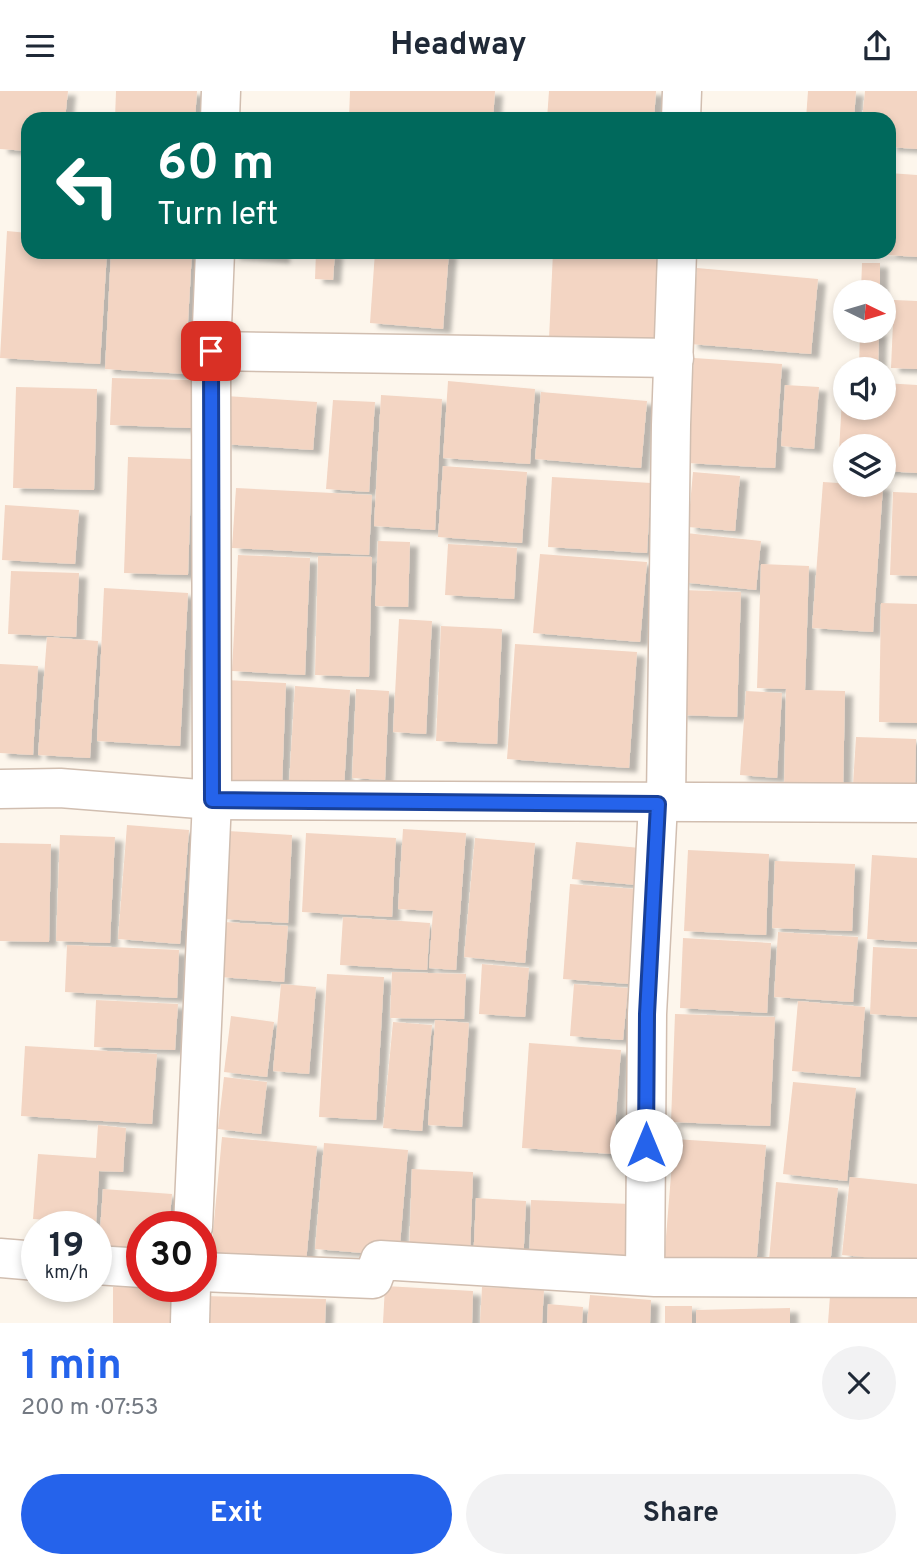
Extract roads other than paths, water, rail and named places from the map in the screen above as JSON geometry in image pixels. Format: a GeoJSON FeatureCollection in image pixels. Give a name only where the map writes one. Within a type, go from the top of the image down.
{"type":"FeatureCollection","features":[{"type":"Feature","properties":{"kind":"street"},"geometry":{"type":"LineString","coordinates":[[220,112],[221,91]]}},
{"type":"Feature","properties":{"kind":"street"},"geometry":{"type":"LineString","coordinates":[[681,112],[682,91]]}},
{"type":"Feature","properties":{"kind":"street"},"geometry":{"type":"LineString","coordinates":[[194,1211],[212,800],[211,351],[215,259]]}},
{"type":"Feature","properties":{"kind":"street"},"geometry":{"type":"LineString","coordinates":[[645,1276],[647,1014],[662,802],[677,259]]}},
{"type":"Feature","properties":{"kind":"street"},"geometry":{"type":"LineString","coordinates":[[211,351],[674,358]]}},
{"type":"Feature","properties":{"kind":"street"},"geometry":{"type":"LineString","coordinates":[[0,789],[60,788],[212,800],[917,803]]}},
{"type":"Feature","properties":{"kind":"street"},"geometry":{"type":"LineString","coordinates":[[0,1258],[21,1260]]}},
{"type":"Feature","properties":{"kind":"street"},"geometry":{"type":"LineString","coordinates":[[217,1273],[373,1279],[380,1260],[645,1276],[917,1278]]}},
{"type":"Feature","properties":{"kind":"street"},"geometry":{"type":"LineString","coordinates":[[190,1323],[191,1302]]}}]}
